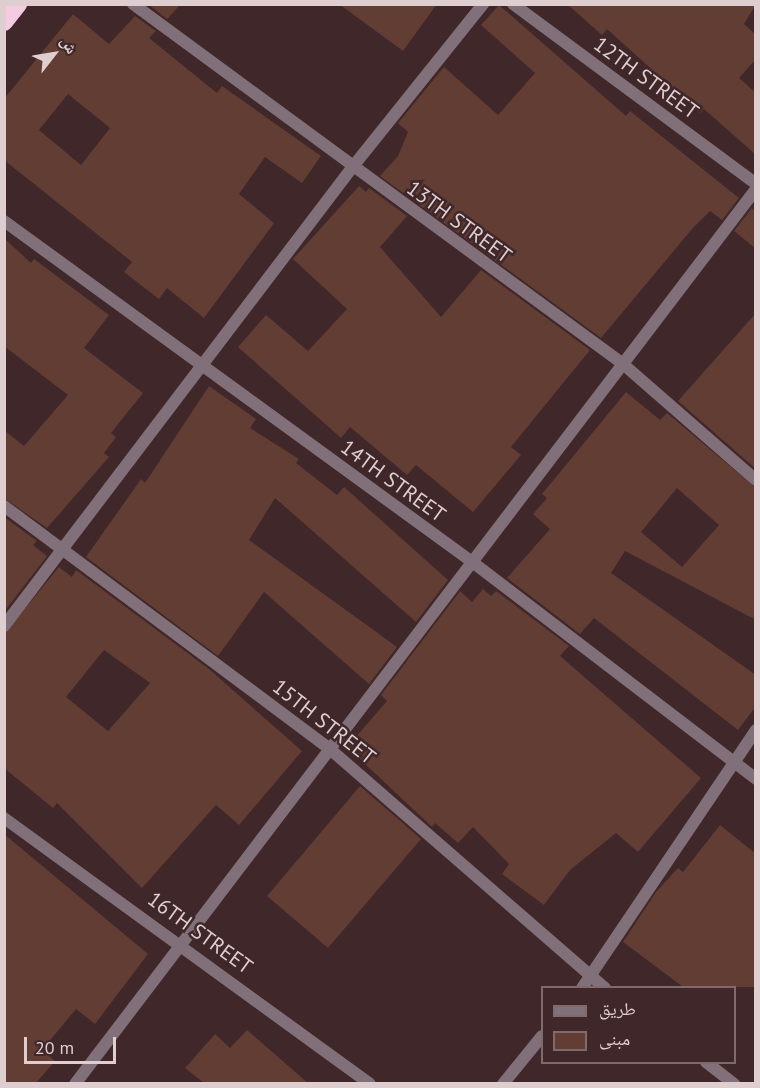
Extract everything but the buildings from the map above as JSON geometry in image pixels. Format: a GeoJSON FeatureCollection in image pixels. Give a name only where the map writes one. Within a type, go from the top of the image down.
{"type":"FeatureCollection","features":[{"type":"Feature","properties":{"kind":"highway"},"geometry":{"type":"LineString","coordinates":[[4,22],[18,4]]}},
{"type":"Feature","properties":{"kind":"street","name":"13TH STREET"},"geometry":{"type":"LineString","coordinates":[[133,4],[351,169],[623,364],[756,480]]}},
{"type":"Feature","properties":{"kind":"street"},"geometry":{"type":"LineString","coordinates":[[4,626],[351,169],[483,4]]}},
{"type":"Feature","properties":{"kind":"street","name":"12TH STREET"},"geometry":{"type":"LineString","coordinates":[[513,4],[756,184]]}},
{"type":"Feature","properties":{"kind":"street"},"geometry":{"type":"LineString","coordinates":[[75,1083],[331,750],[471,561],[756,189]]}},
{"type":"Feature","properties":{"kind":"street","name":"14TH STREET"},"geometry":{"type":"LineString","coordinates":[[4,221],[201,367],[471,561],[756,779]]}},
{"type":"Feature","properties":{"kind":"street","name":"15TH STREET"},"geometry":{"type":"LineString","coordinates":[[4,506],[331,750],[604,986]]}},
{"type":"Feature","properties":{"kind":"street"},"geometry":{"type":"LineString","coordinates":[[583,986],[732,761],[756,730]]}},
{"type":"Feature","properties":{"kind":"street","name":"16TH STREET"},"geometry":{"type":"LineString","coordinates":[[4,818],[182,942],[370,1083]]}},
{"type":"Feature","properties":{"kind":"street"},"geometry":{"type":"LineString","coordinates":[[503,1083],[541,1038]]}},
{"type":"Feature","properties":{"kind":"street"},"geometry":{"type":"LineString","coordinates":[[709,1064],[734,1083]]}}]}
